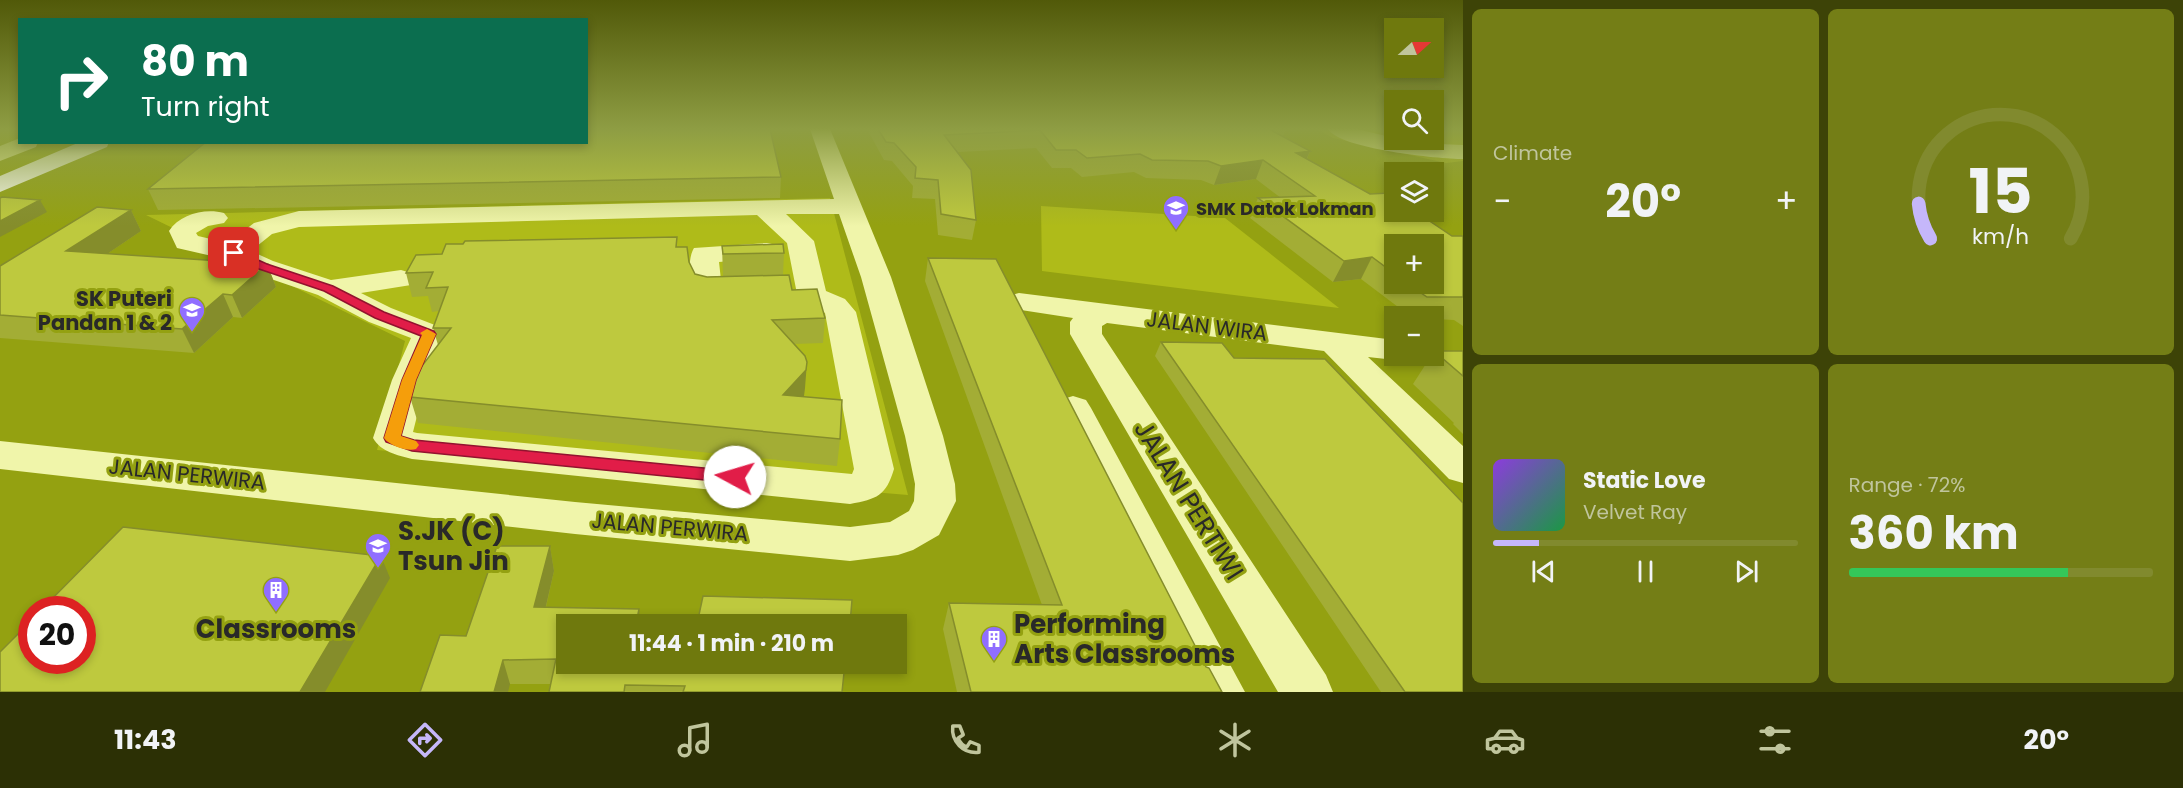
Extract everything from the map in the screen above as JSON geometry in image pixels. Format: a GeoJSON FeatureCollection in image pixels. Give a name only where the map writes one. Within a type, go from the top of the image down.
{"type":"FeatureCollection","features":[{"type":"Feature","properties":{"kind":"main road"},"geometry":{"type":"LineString","coordinates":[[0,174],[29,161]]}},
{"type":"Feature","properties":{"kind":"main road"},"geometry":{"type":"LineString","coordinates":[[0,186],[56,161]]}},
{"type":"Feature","properties":{"kind":"street","name":"JALAN PERWIRA"},"geometry":{"type":"LineString","coordinates":[[0,455],[575,518],[850,544],[898,538],[924,523],[935,501],[935,484],[924,436],[876,277],[832,161]]}},
{"type":"Feature","properties":{"kind":"street"},"geometry":{"type":"LineString","coordinates":[[234,253],[245,240],[269,224],[311,219],[769,213],[853,217]]}},
{"type":"Feature","properties":{"kind":"street"},"geometry":{"type":"LineString","coordinates":[[769,213],[793,273]]}},
{"type":"Feature","properties":{"kind":"street"},"geometry":{"type":"LineString","coordinates":[[182,231],[202,219],[215,218]]}},
{"type":"Feature","properties":{"kind":"street"},"geometry":{"type":"LineString","coordinates":[[263,267],[311,219]]}},
{"type":"Feature","properties":{"kind":"street"},"geometry":{"type":"LineString","coordinates":[[182,231],[260,230]]}},
{"type":"Feature","properties":{"kind":"street"},"geometry":{"type":"LineString","coordinates":[[182,231],[187,242],[234,253],[263,267],[329,289],[380,315],[429,334],[409,380],[392,438],[412,446],[850,489],[862,487],[870,482],[874,469],[840,312],[834,304],[815,297],[793,273],[762,252],[704,254],[707,289],[793,273]]}},
{"type":"Feature","properties":{"kind":"street"},"geometry":{"type":"LineString","coordinates":[[329,289],[400,279],[380,315]]}},
{"type":"Feature","properties":{"kind":"street","name":"JALAN WIRA"},"geometry":{"type":"LineString","coordinates":[[1219,692],[1019,302],[1384,349]]}},
{"type":"Feature","properties":{"kind":"street","name":"JALAN PERTIWI"},"geometry":{"type":"LineString","coordinates":[[1102,312],[1086,322],[1086,334],[1307,692]]}},
{"type":"Feature","properties":{"kind":"street"},"geometry":{"type":"LineString","coordinates":[[1334,342],[1463,470]]}},
{"type":"Feature","properties":{"kind":"green space"},"geometry":{"type":"Polygon","coordinates":[[[830,198],[908,495],[377,450],[405,341],[146,215],[830,198]]]}},
{"type":"Feature","properties":{"kind":"green space"},"geometry":{"type":"Polygon","coordinates":[[[1041,206],[1225,218],[1339,308],[1042,271],[1041,206]]]}},
{"type":"Feature","properties":{"kind":"building"},"geometry":{"type":"Polygon","coordinates":[[[182,161],[777,161],[781,177],[148,189],[182,161]]]}},
{"type":"Feature","properties":{"kind":"building"},"geometry":{"type":"Polygon","coordinates":[[[911,161],[964,161],[971,170],[976,220],[941,214],[938,180],[915,178],[916,167],[911,161]]]}},
{"type":"Feature","properties":{"kind":"building"},"geometry":{"type":"Polygon","coordinates":[[[1209,161],[1254,161],[1221,166],[1209,161]]]}},
{"type":"Feature","properties":{"kind":"building"},"geometry":{"type":"Polygon","coordinates":[[[1265,161],[1311,161],[1370,194],[1384,193],[1384,222],[1431,222],[1452,236],[1463,236],[1463,297],[1427,297],[1423,294],[1444,294],[1444,234],[1384,234],[1384,266],[1372,257],[1344,261],[1258,198],[1315,196],[1265,161]]]}},
{"type":"Feature","properties":{"kind":"building"},"geometry":{"type":"Polygon","coordinates":[[[0,198],[40,200],[0,221],[0,198]]]}},
{"type":"Feature","properties":{"kind":"building"},"geometry":{"type":"Polygon","coordinates":[[[97,207],[131,210],[66,251],[267,264],[232,295],[223,294],[182,329],[0,315],[0,266],[97,207]]]}},
{"type":"Feature","properties":{"kind":"building"},"geometry":{"type":"Polygon","coordinates":[[[677,237],[676,247],[687,247],[689,262],[695,274],[707,277],[789,275],[792,290],[817,289],[825,318],[772,320],[805,356],[807,362],[806,370],[783,395],[842,400],[840,439],[410,397],[415,375],[451,328],[433,328],[448,287],[426,288],[433,272],[406,273],[416,255],[442,254],[446,244],[463,244],[465,241],[677,237]]]}},
{"type":"Feature","properties":{"kind":"building"},"geometry":{"type":"Polygon","coordinates":[[[783,244],[784,253],[723,254],[722,246],[783,244]]]}},
{"type":"Feature","properties":{"kind":"building"},"geometry":{"type":"Polygon","coordinates":[[[928,258],[996,259],[1206,667],[1209,668],[1222,692],[971,692],[949,603],[1062,605],[928,258]]]}},
{"type":"Feature","properties":{"kind":"building"},"geometry":{"type":"Polygon","coordinates":[[[1161,342],[1222,343],[1234,358],[1325,359],[1463,503],[1463,692],[1405,692],[1161,342]]]}},
{"type":"Feature","properties":{"kind":"building"},"geometry":{"type":"Polygon","coordinates":[[[1444,351],[1463,351],[1463,376],[1444,360],[1444,351]]]}},
{"type":"Feature","properties":{"kind":"building"},"geometry":{"type":"Polygon","coordinates":[[[123,527],[381,556],[300,692],[0,692],[0,652],[18,634],[18,674],[96,674],[96,596],[55,596],[123,527]]]}},
{"type":"Feature","properties":{"kind":"building"},"geometry":{"type":"Polygon","coordinates":[[[497,546],[550,546],[534,607],[639,609],[638,614],[556,614],[556,659],[503,660],[494,692],[420,692],[440,635],[466,636],[497,546]]]}},
{"type":"Feature","properties":{"kind":"building"},"geometry":{"type":"Polygon","coordinates":[[[703,596],[852,600],[851,614],[699,614],[703,596]]]}},
{"type":"Feature","properties":{"kind":"building"},"geometry":{"type":"Polygon","coordinates":[[[556,659],[556,674],[844,674],[842,692],[683,692],[685,686],[625,685],[624,692],[549,692],[556,659]]]}},
{"type":"Feature","properties":{"kind":"slow traffic"},"geometry":{"type":"LineString","coordinates":[[411,445],[392,438],[409,380],[429,334],[427,333]]}},
{"type":"Feature","properties":{"kind":"place","name":"SMK Datok Lokman"},"geometry":{"type":"Point","coordinates":[1176,231]}},
{"type":"Feature","properties":{"kind":"place","name":"SK Puteri Pandan 1 & 2"},"geometry":{"type":"Point","coordinates":[192,333]}},
{"type":"Feature","properties":{"kind":"place","name":"S.JK (C) Tsun Jin"},"geometry":{"type":"Point","coordinates":[378,569]}},
{"type":"Feature","properties":{"kind":"place","name":"Classrooms"},"geometry":{"type":"Point","coordinates":[276,613]}},
{"type":"Feature","properties":{"kind":"place","name":"Performing Arts Classrooms"},"geometry":{"type":"Point","coordinates":[994,662]}},
{"type":"Feature","properties":{"kind":"route"},"geometry":{"type":"LineString","coordinates":[[234,253],[263,267],[329,289],[380,315],[429,334],[409,380],[392,438],[412,446],[735,477]]}}]}
